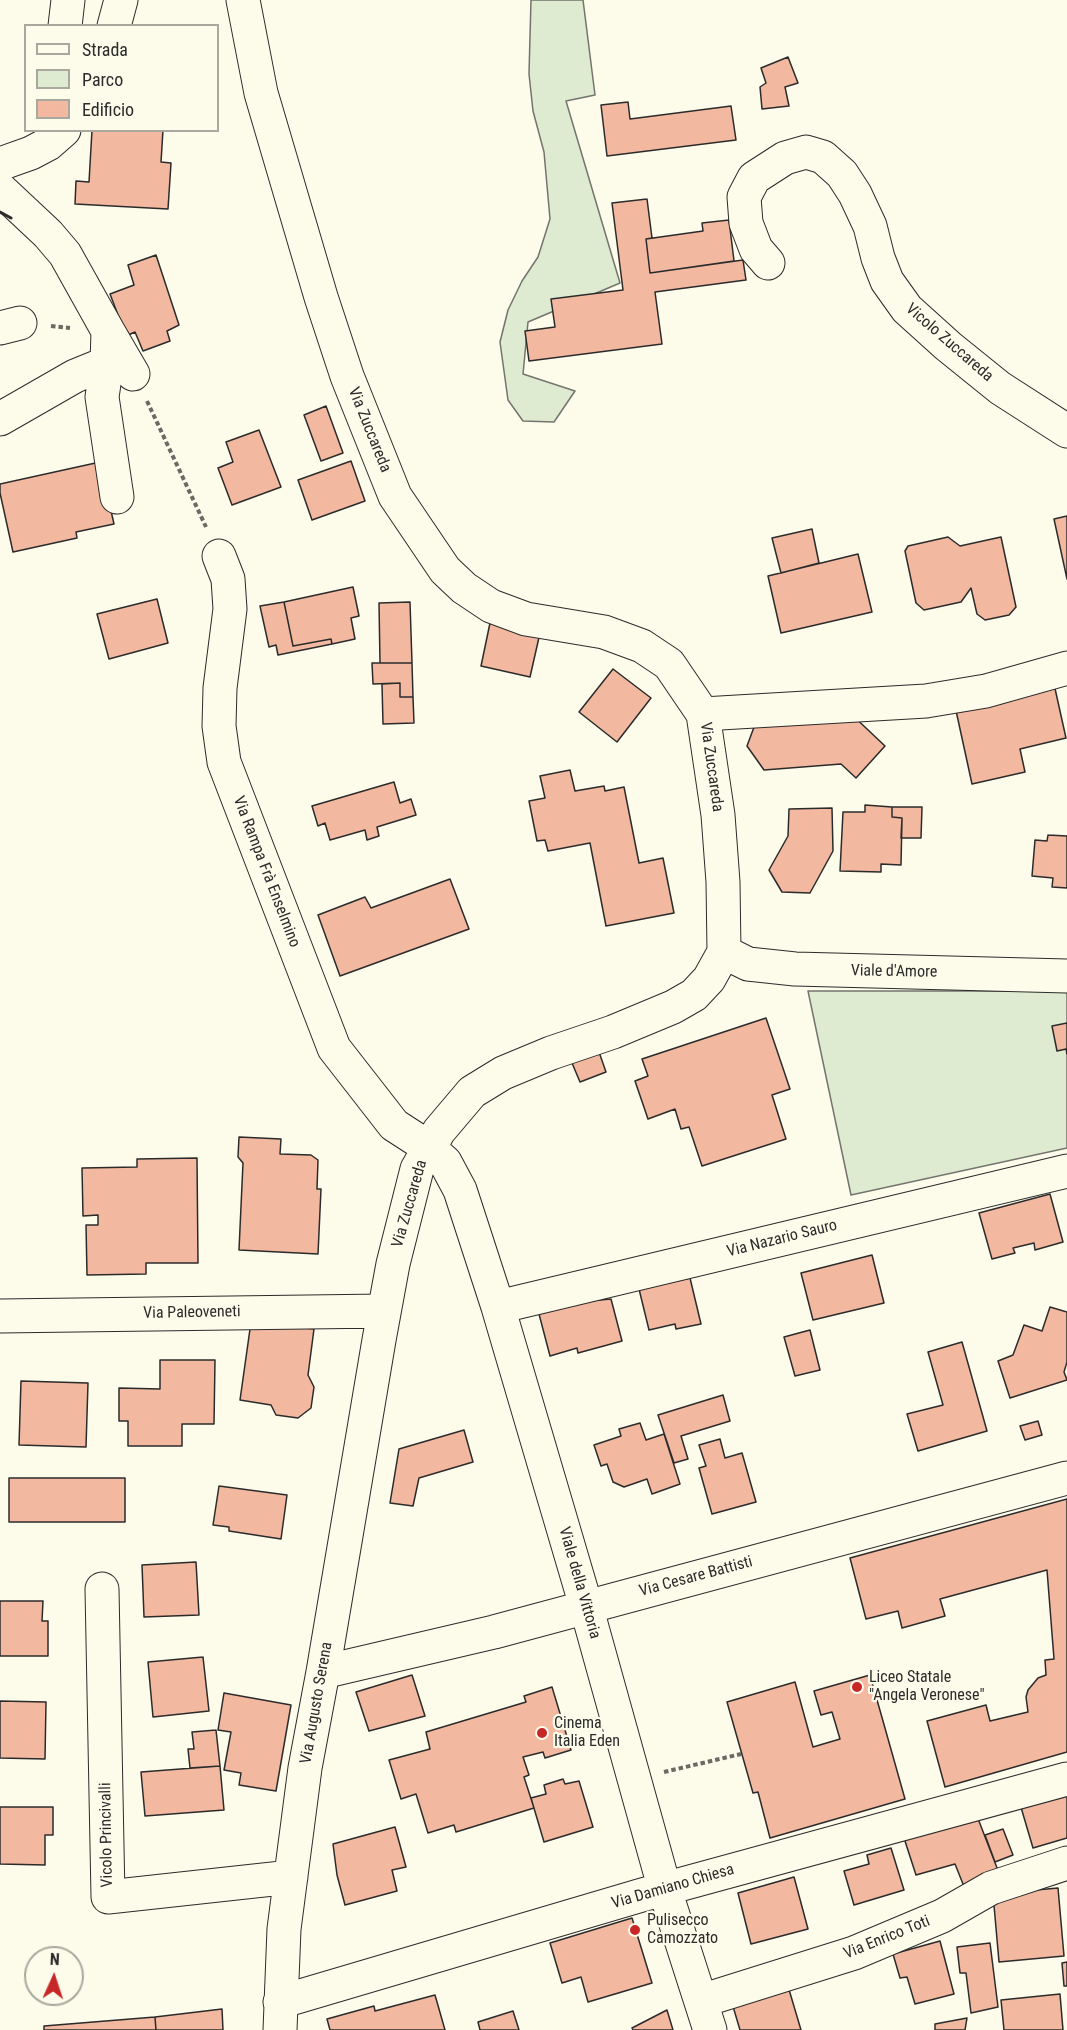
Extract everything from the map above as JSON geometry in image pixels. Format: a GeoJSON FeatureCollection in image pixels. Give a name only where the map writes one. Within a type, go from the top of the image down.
{"type":"FeatureCollection","features":[{"type":"Feature","properties":{"kind":"street"},"geometry":{"type":"LineString","coordinates":[[65,24],[68,0]]}},
{"type":"Feature","properties":{"kind":"street"},"geometry":{"type":"LineString","coordinates":[[115,24],[121,0]]}},
{"type":"Feature","properties":{"kind":"street","name":"Via Zuccareda"},"geometry":{"type":"LineString","coordinates":[[243,0],[261,93],[321,297],[355,397],[395,496],[445,570],[464,588],[491,606],[526,620],[604,632],[642,646],[669,664],[704,714],[718,815],[723,882],[724,952],[709,979],[694,995],[673,1007],[503,1073],[472,1092],[452,1113],[428,1147],[417,1169],[406,1207],[372,1378]]}},
{"type":"Feature","properties":{"kind":"street"},"geometry":{"type":"LineString","coordinates":[[0,164],[31,153],[48,144],[61,132]]}},
{"type":"Feature","properties":{"kind":"street","name":"Vicolo Zuccareda"},"geometry":{"type":"LineString","coordinates":[[768,263],[756,249],[747,223],[744,197],[754,178],[785,158],[806,152],[824,157],[842,174],[855,194],[870,226],[878,258],[887,281],[907,309],[1000,388],[1067,431]]}},
{"type":"Feature","properties":{"kind":"street"},"geometry":{"type":"LineString","coordinates":[[0,189],[48,234],[65,254],[116,356],[102,397],[117,497]]}},
{"type":"Feature","properties":{"kind":"street"},"geometry":{"type":"LineString","coordinates":[[0,418],[116,356]]}},
{"type":"Feature","properties":{"kind":"street","name":"Via Rampa Frà Enselmino"},"geometry":{"type":"LineString","coordinates":[[219,556],[228,579],[230,609],[219,726],[224,762],[334,1048],[394,1125],[428,1147]]}},
{"type":"Feature","properties":{"kind":"street"},"geometry":{"type":"LineString","coordinates":[[704,714],[926,701],[986,691],[1067,668]]}},
{"type":"Feature","properties":{"kind":"street","name":"Viale d'Amore"},"geometry":{"type":"LineString","coordinates":[[724,952],[748,964],[795,969],[1067,976]]}},
{"type":"Feature","properties":{"kind":"street","name":"Viale della Vittoria"},"geometry":{"type":"LineString","coordinates":[[428,1147],[445,1162],[460,1190],[498,1307],[586,1606],[665,1890],[705,2016]]}},
{"type":"Feature","properties":{"kind":"street","name":"Via Nazario Sauro"},"geometry":{"type":"LineString","coordinates":[[498,1307],[1067,1171]]}},
{"type":"Feature","properties":{"kind":"street","name":"Via Paleoveneti"},"geometry":{"type":"LineString","coordinates":[[0,1316],[384,1311]]}},
{"type":"Feature","properties":{"kind":"street","name":"Via Augusto Serena"},"geometry":{"type":"LineString","coordinates":[[280,2016],[284,1929],[305,1768],[372,1378]]}},
{"type":"Feature","properties":{"kind":"street","name":"Via Cesare Battisti"},"geometry":{"type":"LineString","coordinates":[[323,1672],[494,1632],[1067,1478]]}},
{"type":"Feature","properties":{"kind":"street","name":"Vicolo Princivalli"},"geometry":{"type":"LineString","coordinates":[[102,1589],[108,1897],[291,1877]]}},
{"type":"Feature","properties":{"kind":"street","name":"Via Damiano Chiesa"},"geometry":{"type":"LineString","coordinates":[[280,2016],[665,1890],[1067,1779]]}},
{"type":"Feature","properties":{"kind":"street","name":"Via Enrico Toti"},"geometry":{"type":"LineString","coordinates":[[705,2016],[942,1916],[991,1888],[1067,1863]]}},
{"type":"Feature","properties":{"kind":"path"},"geometry":{"type":"LineString","coordinates":[[10,325],[116,356],[219,556]]}},
{"type":"Feature","properties":{"kind":"path"},"geometry":{"type":"LineString","coordinates":[[669,1771],[741,1754]]}},
{"type":"Feature","properties":{"kind":"green space"},"geometry":{"type":"Polygon","coordinates":[[[531,0],[583,0],[595,95],[566,101],[620,283],[528,322],[523,374],[575,391],[554,422],[523,421],[508,400],[500,342],[508,310],[522,281],[538,257],[550,219],[544,152],[533,111],[529,74],[531,0]]]}},
{"type":"Feature","properties":{"kind":"green space"},"geometry":{"type":"Polygon","coordinates":[[[808,991],[1067,991],[1067,1148],[851,1195],[808,991]]]}},
{"type":"Feature","properties":{"kind":"building"},"geometry":{"type":"Polygon","coordinates":[[[788,57],[798,83],[785,87],[789,106],[762,109],[760,87],[766,83],[761,68],[788,57]]]}},
{"type":"Feature","properties":{"kind":"building"},"geometry":{"type":"Polygon","coordinates":[[[628,102],[630,119],[731,106],[736,140],[607,156],[601,105],[628,102]]]}},
{"type":"Feature","properties":{"kind":"building"},"geometry":{"type":"Polygon","coordinates":[[[92,132],[163,132],[161,162],[171,163],[168,209],[75,204],[76,181],[89,182],[92,132]]]}},
{"type":"Feature","properties":{"kind":"building"},"geometry":{"type":"Polygon","coordinates":[[[647,199],[652,238],[646,239],[650,273],[743,260],[746,280],[655,292],[662,344],[529,361],[525,331],[555,327],[551,299],[623,290],[612,203],[647,199]]]}},
{"type":"Feature","properties":{"kind":"building"},"geometry":{"type":"Polygon","coordinates":[[[729,220],[734,261],[650,273],[646,239],[703,231],[702,223],[729,220]]]}},
{"type":"Feature","properties":{"kind":"building"},"geometry":{"type":"Polygon","coordinates":[[[156,255],[179,325],[167,331],[170,341],[143,351],[135,332],[126,336],[110,294],[134,285],[128,265],[156,255]]]}},
{"type":"Feature","properties":{"kind":"building"},"geometry":{"type":"Polygon","coordinates":[[[326,406],[343,453],[321,461],[304,415],[326,406]]]}},
{"type":"Feature","properties":{"kind":"building"},"geometry":{"type":"Polygon","coordinates":[[[259,430],[281,487],[232,505],[218,468],[233,462],[226,442],[259,430]]]}},
{"type":"Feature","properties":{"kind":"building"},"geometry":{"type":"Polygon","coordinates":[[[351,461],[365,501],[312,520],[298,480],[351,461]]]}},
{"type":"Feature","properties":{"kind":"building"},"geometry":{"type":"Polygon","coordinates":[[[100,462],[114,524],[76,532],[77,538],[13,552],[0,484],[100,462]]]}},
{"type":"Feature","properties":{"kind":"building"},"geometry":{"type":"Polygon","coordinates":[[[1067,516],[1067,579],[1054,519],[1067,516]]]}},
{"type":"Feature","properties":{"kind":"building"},"geometry":{"type":"Polygon","coordinates":[[[812,529],[819,563],[781,573],[772,538],[812,529]]]}},
{"type":"Feature","properties":{"kind":"building"},"geometry":{"type":"Polygon","coordinates":[[[948,537],[960,546],[1001,537],[1016,607],[1009,615],[985,620],[977,614],[971,588],[961,602],[924,610],[916,603],[905,551],[908,546],[948,537]]]}},
{"type":"Feature","properties":{"kind":"building"},"geometry":{"type":"Polygon","coordinates":[[[858,554],[872,612],[781,633],[768,576],[858,554]]]}},
{"type":"Feature","properties":{"kind":"building"},"geometry":{"type":"Polygon","coordinates":[[[353,587],[359,616],[351,618],[355,639],[332,644],[331,639],[293,646],[284,602],[353,587]]]}},
{"type":"Feature","properties":{"kind":"building"},"geometry":{"type":"Polygon","coordinates":[[[157,599],[168,643],[109,659],[97,614],[157,599]]]}},
{"type":"Feature","properties":{"kind":"building"},"geometry":{"type":"Polygon","coordinates":[[[284,602],[293,646],[331,639],[332,644],[278,655],[276,645],[269,647],[260,606],[284,602]]]}},
{"type":"Feature","properties":{"kind":"building"},"geometry":{"type":"Polygon","coordinates":[[[410,602],[412,663],[380,663],[379,603],[410,602]]]}},
{"type":"Feature","properties":{"kind":"building"},"geometry":{"type":"Polygon","coordinates":[[[490,623],[540,633],[530,677],[481,666],[490,623]]]}},
{"type":"Feature","properties":{"kind":"building"},"geometry":{"type":"Polygon","coordinates":[[[372,663],[412,663],[413,697],[400,697],[400,683],[373,684],[372,663]]]}},
{"type":"Feature","properties":{"kind":"building"},"geometry":{"type":"Polygon","coordinates":[[[613,669],[651,698],[617,742],[579,712],[613,669]]]}},
{"type":"Feature","properties":{"kind":"building"},"geometry":{"type":"Polygon","coordinates":[[[400,683],[400,697],[413,697],[414,723],[383,724],[382,684],[400,683]]]}},
{"type":"Feature","properties":{"kind":"building"},"geometry":{"type":"Polygon","coordinates":[[[1054,684],[1066,738],[1020,749],[1025,772],[972,784],[955,706],[1054,684]]]}},
{"type":"Feature","properties":{"kind":"building"},"geometry":{"type":"Polygon","coordinates":[[[848,711],[885,746],[856,778],[841,764],[764,770],[747,746],[757,719],[848,711]]]}},
{"type":"Feature","properties":{"kind":"building"},"geometry":{"type":"Polygon","coordinates":[[[570,770],[575,791],[604,786],[605,791],[624,787],[639,863],[663,858],[674,913],[606,926],[590,843],[548,851],[545,840],[537,841],[529,801],[545,798],[540,776],[570,770]]]}},
{"type":"Feature","properties":{"kind":"building"},"geometry":{"type":"Polygon","coordinates":[[[394,782],[400,803],[411,799],[416,815],[377,827],[379,836],[367,840],[365,830],[330,840],[325,823],[318,826],[312,806],[394,782]]]}},
{"type":"Feature","properties":{"kind":"building"},"geometry":{"type":"Polygon","coordinates":[[[865,805],[892,807],[892,817],[902,818],[901,865],[881,864],[881,872],[840,871],[843,812],[865,812],[865,805]]]}},
{"type":"Feature","properties":{"kind":"building"},"geometry":{"type":"Polygon","coordinates":[[[892,807],[922,807],[921,838],[901,838],[902,818],[892,817],[892,807]]]}},
{"type":"Feature","properties":{"kind":"building"},"geometry":{"type":"Polygon","coordinates":[[[832,808],[833,851],[810,893],[782,892],[769,870],[788,836],[789,809],[832,808]]]}},
{"type":"Feature","properties":{"kind":"building"},"geometry":{"type":"Polygon","coordinates":[[[1048,835],[1067,836],[1067,888],[1052,887],[1053,878],[1032,876],[1035,840],[1047,841],[1048,835]]]}},
{"type":"Feature","properties":{"kind":"building"},"geometry":{"type":"Polygon","coordinates":[[[450,879],[469,929],[340,976],[318,915],[365,897],[371,908],[450,879]]]}},
{"type":"Feature","properties":{"kind":"building"},"geometry":{"type":"Polygon","coordinates":[[[766,1018],[790,1089],[772,1095],[786,1139],[702,1166],[689,1127],[681,1129],[675,1109],[648,1119],[635,1081],[648,1076],[642,1059],[766,1018]]]}},
{"type":"Feature","properties":{"kind":"building"},"geometry":{"type":"Polygon","coordinates":[[[1067,1023],[1067,1054],[1066,1049],[1057,1051],[1052,1026],[1067,1023]]]}},
{"type":"Feature","properties":{"kind":"building"},"geometry":{"type":"Polygon","coordinates":[[[599,1052],[606,1072],[580,1082],[572,1063],[599,1052]]]}},
{"type":"Feature","properties":{"kind":"building"},"geometry":{"type":"Polygon","coordinates":[[[239,1137],[281,1139],[280,1154],[311,1155],[318,1160],[317,1189],[321,1189],[318,1254],[239,1250],[243,1163],[238,1157],[239,1137]]]}},
{"type":"Feature","properties":{"kind":"building"},"geometry":{"type":"Polygon","coordinates":[[[197,1158],[198,1263],[146,1263],[146,1274],[87,1275],[86,1225],[98,1225],[98,1215],[83,1216],[82,1168],[137,1167],[137,1159],[197,1158]]]}},
{"type":"Feature","properties":{"kind":"building"},"geometry":{"type":"Polygon","coordinates":[[[1050,1194],[1063,1242],[1035,1250],[1034,1243],[1013,1248],[1015,1253],[992,1259],[979,1213],[1050,1194]]]}},
{"type":"Feature","properties":{"kind":"building"},"geometry":{"type":"Polygon","coordinates":[[[872,1255],[884,1303],[813,1320],[801,1273],[872,1255]]]}},
{"type":"Feature","properties":{"kind":"building"},"geometry":{"type":"Polygon","coordinates":[[[690,1278],[701,1324],[676,1329],[675,1324],[649,1330],[639,1289],[690,1278]]]}},
{"type":"Feature","properties":{"kind":"building"},"geometry":{"type":"Polygon","coordinates":[[[611,1299],[622,1341],[578,1353],[577,1348],[550,1356],[539,1314],[588,1301],[611,1299]]]}},
{"type":"Feature","properties":{"kind":"building"},"geometry":{"type":"Polygon","coordinates":[[[1050,1307],[1067,1312],[1067,1362],[1064,1372],[1067,1380],[1010,1398],[998,1361],[1013,1355],[1024,1325],[1042,1331],[1050,1307]]]}},
{"type":"Feature","properties":{"kind":"building"},"geometry":{"type":"Polygon","coordinates":[[[251,1322],[314,1329],[308,1375],[314,1387],[311,1408],[298,1418],[276,1415],[271,1405],[240,1400],[251,1322]]]}},
{"type":"Feature","properties":{"kind":"building"},"geometry":{"type":"Polygon","coordinates":[[[810,1330],[820,1370],[795,1376],[784,1337],[810,1330]]]}},
{"type":"Feature","properties":{"kind":"building"},"geometry":{"type":"Polygon","coordinates":[[[962,1342],[987,1431],[918,1451],[907,1414],[943,1405],[928,1352],[962,1342]]]}},
{"type":"Feature","properties":{"kind":"building"},"geometry":{"type":"Polygon","coordinates":[[[160,1360],[215,1360],[214,1424],[182,1424],[182,1446],[128,1446],[128,1421],[119,1421],[119,1388],[160,1389],[160,1360]]]}},
{"type":"Feature","properties":{"kind":"building"},"geometry":{"type":"Polygon","coordinates":[[[21,1381],[88,1383],[86,1447],[19,1445],[21,1381]]]}},
{"type":"Feature","properties":{"kind":"building"},"geometry":{"type":"Polygon","coordinates":[[[723,1395],[730,1421],[681,1436],[688,1459],[674,1463],[658,1415],[723,1395]]]}},
{"type":"Feature","properties":{"kind":"building"},"geometry":{"type":"Polygon","coordinates":[[[1038,1421],[1042,1435],[1025,1440],[1020,1426],[1038,1421]]]}},
{"type":"Feature","properties":{"kind":"building"},"geometry":{"type":"Polygon","coordinates":[[[640,1423],[646,1440],[664,1434],[680,1484],[652,1494],[647,1479],[624,1487],[613,1482],[607,1464],[601,1466],[594,1445],[621,1436],[619,1429],[640,1423]]]}},
{"type":"Feature","properties":{"kind":"building"},"geometry":{"type":"Polygon","coordinates":[[[464,1430],[473,1462],[419,1478],[413,1506],[390,1503],[399,1449],[464,1430]]]}},
{"type":"Feature","properties":{"kind":"building"},"geometry":{"type":"Polygon","coordinates":[[[720,1439],[725,1458],[742,1453],[756,1502],[712,1514],[699,1468],[706,1466],[699,1445],[720,1439]]]}},
{"type":"Feature","properties":{"kind":"building"},"geometry":{"type":"Polygon","coordinates":[[[9,1478],[125,1478],[125,1522],[9,1522],[9,1478]]]}},
{"type":"Feature","properties":{"kind":"building"},"geometry":{"type":"Polygon","coordinates":[[[219,1486],[287,1495],[281,1539],[229,1531],[229,1527],[213,1525],[219,1486]]]}},
{"type":"Feature","properties":{"kind":"building"},"geometry":{"type":"Polygon","coordinates":[[[1067,1499],[1067,1752],[945,1787],[927,1721],[986,1705],[990,1721],[1028,1712],[1026,1697],[1028,1690],[1038,1678],[1046,1675],[1045,1660],[1054,1659],[1047,1570],[940,1599],[945,1616],[902,1628],[898,1611],[866,1619],[850,1558],[1067,1499]]]}},
{"type":"Feature","properties":{"kind":"building"},"geometry":{"type":"Polygon","coordinates":[[[196,1562],[199,1615],[144,1617],[142,1565],[196,1562]]]}},
{"type":"Feature","properties":{"kind":"building"},"geometry":{"type":"Polygon","coordinates":[[[0,1601],[43,1601],[42,1621],[48,1621],[48,1656],[0,1656],[0,1601]]]}},
{"type":"Feature","properties":{"kind":"building"},"geometry":{"type":"Polygon","coordinates":[[[203,1657],[209,1711],[153,1717],[148,1662],[203,1657]]]}},
{"type":"Feature","properties":{"kind":"building"},"geometry":{"type":"Polygon","coordinates":[[[412,1675],[425,1716],[369,1731],[356,1692],[412,1675]]]}},
{"type":"Feature","properties":{"kind":"building"},"geometry":{"type":"Polygon","coordinates":[[[870,1675],[905,1799],[770,1838],[758,1792],[753,1793],[727,1702],[795,1682],[813,1747],[840,1739],[832,1712],[821,1715],[814,1691],[870,1675]]]}},
{"type":"Feature","properties":{"kind":"building"},"geometry":{"type":"Polygon","coordinates":[[[552,1687],[571,1750],[545,1758],[543,1752],[523,1757],[529,1775],[524,1777],[534,1808],[456,1832],[454,1825],[428,1833],[416,1794],[401,1799],[389,1760],[430,1749],[426,1732],[526,1702],[524,1696],[552,1687]]]}},
{"type":"Feature","properties":{"kind":"building"},"geometry":{"type":"Polygon","coordinates":[[[224,1693],[291,1705],[276,1791],[239,1785],[241,1773],[224,1770],[231,1732],[218,1730],[224,1693]]]}},
{"type":"Feature","properties":{"kind":"building"},"geometry":{"type":"Polygon","coordinates":[[[0,1701],[46,1702],[45,1759],[0,1758],[0,1701]]]}},
{"type":"Feature","properties":{"kind":"building"},"geometry":{"type":"Polygon","coordinates":[[[216,1730],[220,1766],[190,1768],[188,1749],[194,1749],[192,1732],[216,1730]]]}},
{"type":"Feature","properties":{"kind":"building"},"geometry":{"type":"Polygon","coordinates":[[[220,1766],[224,1810],[145,1816],[141,1772],[220,1766]]]}},
{"type":"Feature","properties":{"kind":"building"},"geometry":{"type":"Polygon","coordinates":[[[563,1779],[565,1784],[579,1781],[593,1827],[544,1842],[531,1798],[546,1794],[544,1785],[563,1779]]]}},
{"type":"Feature","properties":{"kind":"building"},"geometry":{"type":"Polygon","coordinates":[[[1067,1791],[1067,1838],[1033,1848],[1020,1804],[1067,1791]]]}},
{"type":"Feature","properties":{"kind":"building"},"geometry":{"type":"Polygon","coordinates":[[[0,1807],[53,1807],[53,1835],[45,1835],[45,1865],[0,1864],[0,1807]]]}},
{"type":"Feature","properties":{"kind":"building"},"geometry":{"type":"Polygon","coordinates":[[[977,1816],[999,1873],[965,1889],[955,1864],[916,1875],[904,1838],[977,1816]]]}},
{"type":"Feature","properties":{"kind":"building"},"geometry":{"type":"Polygon","coordinates":[[[395,1827],[406,1867],[392,1870],[397,1891],[345,1905],[337,1875],[333,1844],[395,1827]]]}},
{"type":"Feature","properties":{"kind":"building"},"geometry":{"type":"Polygon","coordinates":[[[1003,1829],[1013,1855],[995,1862],[985,1835],[1003,1829]]]}},
{"type":"Feature","properties":{"kind":"building"},"geometry":{"type":"Polygon","coordinates":[[[891,1848],[904,1890],[854,1905],[844,1871],[869,1864],[867,1855],[891,1848]]]}},
{"type":"Feature","properties":{"kind":"building"},"geometry":{"type":"Polygon","coordinates":[[[794,1877],[808,1929],[751,1944],[738,1893],[794,1877]]]}},
{"type":"Feature","properties":{"kind":"building"},"geometry":{"type":"Polygon","coordinates":[[[1058,1888],[1064,1956],[999,1962],[993,1894],[1058,1888]]]}},
{"type":"Feature","properties":{"kind":"building"},"geometry":{"type":"Polygon","coordinates":[[[632,1918],[652,1983],[588,2002],[581,1977],[562,1983],[550,1943],[632,1918]]]}},
{"type":"Feature","properties":{"kind":"building"},"geometry":{"type":"Polygon","coordinates":[[[940,1941],[954,1994],[915,2004],[907,1977],[900,1978],[893,1954],[940,1941]]]}},
{"type":"Feature","properties":{"kind":"building"},"geometry":{"type":"Polygon","coordinates":[[[990,1943],[998,2007],[971,2013],[966,1973],[960,1973],[957,1947],[990,1943]]]}},
{"type":"Feature","properties":{"kind":"building"},"geometry":{"type":"Polygon","coordinates":[[[1067,1962],[1067,1986],[1064,1986],[1062,1963],[1067,1962]]]}},
{"type":"Feature","properties":{"kind":"building"},"geometry":{"type":"Polygon","coordinates":[[[785,1976],[801,2030],[740,2030],[729,1993],[785,1976]]]}},
{"type":"Feature","properties":{"kind":"building"},"geometry":{"type":"Polygon","coordinates":[[[1060,1994],[1063,2030],[1004,2030],[1001,2000],[1060,1994]]]}},
{"type":"Feature","properties":{"kind":"building"},"geometry":{"type":"Polygon","coordinates":[[[435,1995],[445,2030],[330,2030],[327,2019],[374,2006],[375,2011],[435,1995]]]}},
{"type":"Feature","properties":{"kind":"building"},"geometry":{"type":"Polygon","coordinates":[[[222,2009],[223,2030],[156,2030],[155,2017],[222,2009]]]}},
{"type":"Feature","properties":{"kind":"building"},"geometry":{"type":"Polygon","coordinates":[[[667,2010],[673,2030],[633,2030],[632,2028],[667,2010]]]}},
{"type":"Feature","properties":{"kind":"building"},"geometry":{"type":"Polygon","coordinates":[[[513,2011],[519,2030],[480,2030],[478,2022],[513,2011]]]}},
{"type":"Feature","properties":{"kind":"building"},"geometry":{"type":"Polygon","coordinates":[[[155,2017],[156,2030],[44,2030],[44,2026],[155,2017]]]}},
{"type":"Feature","properties":{"kind":"building"},"geometry":{"type":"Polygon","coordinates":[[[967,2018],[965,2030],[935,2030],[935,2024],[967,2018]]]}},
{"type":"Feature","properties":{"kind":"wall"},"geometry":{"type":"LineString","coordinates":[[0,212],[11,218]]}},
{"type":"Feature","properties":{"kind":"place","name":"Liceo Statale \"Angela Veronese\""},"geometry":{"type":"Point","coordinates":[857,1687]}},
{"type":"Feature","properties":{"kind":"place","name":"Cinema Italia Eden"},"geometry":{"type":"Point","coordinates":[542,1733]}},
{"type":"Feature","properties":{"kind":"place","name":"Pulisecco Camozzato"},"geometry":{"type":"Point","coordinates":[635,1930]}}]}
